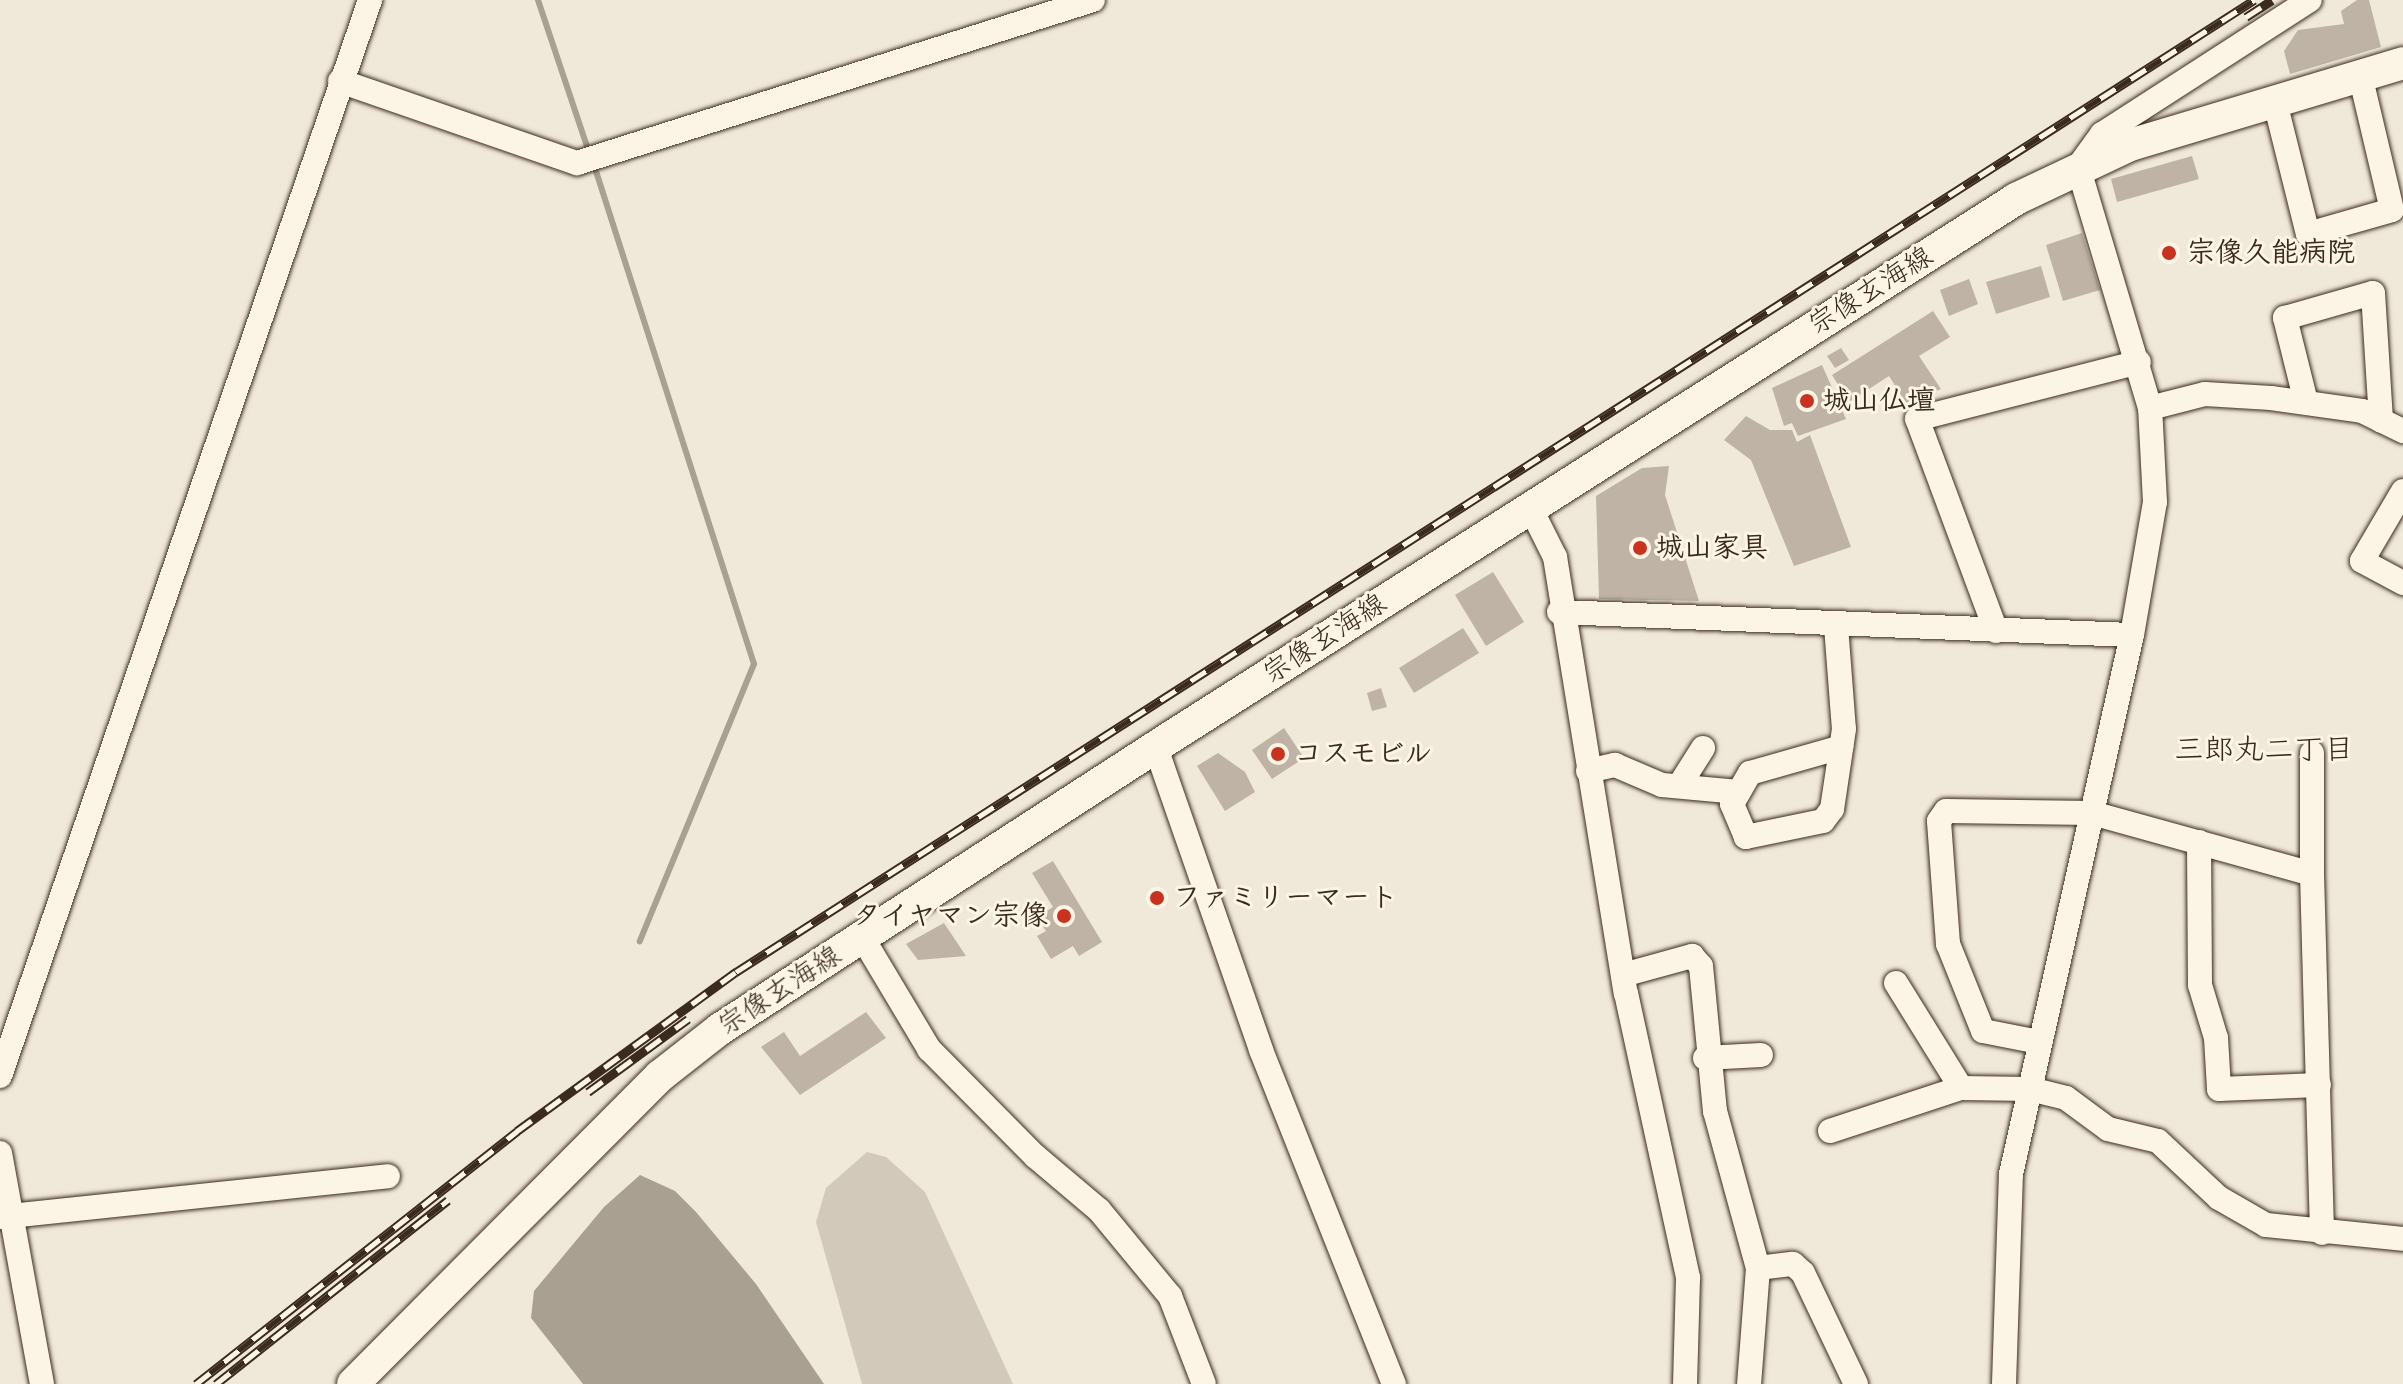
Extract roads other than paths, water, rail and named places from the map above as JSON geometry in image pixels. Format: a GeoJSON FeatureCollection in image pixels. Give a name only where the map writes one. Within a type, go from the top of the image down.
{"type":"FeatureCollection","features":[{"type":"Feature","properties":{"kind":"main road","name":"宗像玄海線"},"geometry":{"type":"LineString","coordinates":[[353,1384],[660,1076],[862,937],[2016,199],[2078,167],[2274,98],[2403,63]]}},
{"type":"Feature","properties":{"kind":"street"},"geometry":{"type":"LineString","coordinates":[[0,1076],[370,0]]}},
{"type":"Feature","properties":{"kind":"street"},"geometry":{"type":"LineString","coordinates":[[340,81],[577,163],[1093,0]]}},
{"type":"Feature","properties":{"kind":"street"},"geometry":{"type":"LineString","coordinates":[[2004,1384],[2006,1218],[2039,1042],[2132,635],[2155,502],[2150,408],[2139,362],[2078,167],[2102,134],[2310,0]]}},
{"type":"Feature","properties":{"kind":"street"},"geometry":{"type":"LineString","coordinates":[[2274,98],[2308,234],[2392,210],[2360,75]]}},
{"type":"Feature","properties":{"kind":"street"},"geometry":{"type":"LineString","coordinates":[[2150,408],[2205,394],[2306,402],[2392,426],[2373,293],[2285,318],[2306,402]]}},
{"type":"Feature","properties":{"kind":"street"},"geometry":{"type":"LineString","coordinates":[[1996,631],[1917,419],[2139,362]]}},
{"type":"Feature","properties":{"kind":"street"},"geometry":{"type":"LineString","coordinates":[[2403,491],[2362,561],[2403,583]]}},
{"type":"Feature","properties":{"kind":"street"},"geometry":{"type":"LineString","coordinates":[[1530,507],[1555,557],[1559,612],[1623,975],[1688,1278],[1685,1384]]}},
{"type":"Feature","properties":{"kind":"street"},"geometry":{"type":"LineString","coordinates":[[1559,612],[1836,626],[2132,635]]}},
{"type":"Feature","properties":{"kind":"street"},"geometry":{"type":"LineString","coordinates":[[1836,626],[1841,747],[1832,809],[1823,821],[1746,837],[1732,804],[1750,773],[1841,747]]}},
{"type":"Feature","properties":{"kind":"street"},"geometry":{"type":"LineString","coordinates":[[1156,748],[1261,1050],[1394,1384]]}},
{"type":"Feature","properties":{"kind":"street"},"geometry":{"type":"LineString","coordinates":[[1679,786],[1703,748]]}},
{"type":"Feature","properties":{"kind":"street"},"geometry":{"type":"LineString","coordinates":[[2312,753],[2312,874],[2322,1233]]}},
{"type":"Feature","properties":{"kind":"street"},"geometry":{"type":"LineString","coordinates":[[1588,771],[1615,765],[1679,786],[1739,792]]}},
{"type":"Feature","properties":{"kind":"street"},"geometry":{"type":"LineString","coordinates":[[2039,1042],[1983,1031],[1948,944],[1939,821],[1946,811],[2092,813],[2312,874]]}},
{"type":"Feature","properties":{"kind":"street"},"geometry":{"type":"LineString","coordinates":[[2199,842],[2200,985],[2216,1038],[2219,1089],[2319,1085]]}},
{"type":"Feature","properties":{"kind":"street"},"geometry":{"type":"LineString","coordinates":[[862,937],[929,1049],[1035,1156],[1099,1210],[1170,1296],[1204,1384]]}},
{"type":"Feature","properties":{"kind":"street"},"geometry":{"type":"LineString","coordinates":[[1623,975],[1692,956],[1701,966],[1705,1058],[1758,1268],[1749,1384]]}},
{"type":"Feature","properties":{"kind":"street"},"geometry":{"type":"LineString","coordinates":[[1896,983],[1961,1088]]}},
{"type":"Feature","properties":{"kind":"street"},"geometry":{"type":"LineString","coordinates":[[1705,1058],[1761,1055]]}},
{"type":"Feature","properties":{"kind":"street"},"geometry":{"type":"LineString","coordinates":[[1830,1131],[1961,1088],[2030,1089],[2066,1098],[2126,1137],[2158,1141],[2219,1198],[2266,1225],[2403,1239]]}},
{"type":"Feature","properties":{"kind":"street"},"geometry":{"type":"LineString","coordinates":[[0,1153],[6,1216],[41,1383]]}},
{"type":"Feature","properties":{"kind":"street"},"geometry":{"type":"LineString","coordinates":[[6,1216],[388,1176]]}},
{"type":"Feature","properties":{"kind":"street"},"geometry":{"type":"LineString","coordinates":[[1758,1268],[1793,1264],[1803,1273],[1856,1384]]}},
{"type":"Feature","properties":{"kind":"waterway"},"geometry":{"type":"LineString","coordinates":[[538,0],[590,155]]}},
{"type":"Feature","properties":{"kind":"waterway"},"geometry":{"type":"LineString","coordinates":[[594,165],[754,664],[640,941]]}},
{"type":"Feature","properties":{"kind":"railway"},"geometry":{"type":"LineString","coordinates":[[196,1384],[517,1131],[736,972],[2254,0]]}},
{"type":"Feature","properties":{"kind":"railway"},"geometry":{"type":"LineString","coordinates":[[2246,17],[2272,0]]}},
{"type":"Feature","properties":{"kind":"railway"},"geometry":{"type":"LineString","coordinates":[[588,1092],[688,1019]]}},
{"type":"Feature","properties":{"kind":"railway"},"geometry":{"type":"LineString","coordinates":[[216,1384],[448,1200]]}},
{"type":"Feature","properties":{"kind":"place","name":"宗像久能病院"},"geometry":{"type":"Point","coordinates":[2169,253]}},
{"type":"Feature","properties":{"kind":"place","name":"城山仏壇"},"geometry":{"type":"Point","coordinates":[1807,401]}},
{"type":"Feature","properties":{"kind":"place","name":"城山家具"},"geometry":{"type":"Point","coordinates":[1640,548]}},
{"type":"Feature","properties":{"kind":"place","name":"コスモビル"},"geometry":{"type":"Point","coordinates":[1278,754]}},
{"type":"Feature","properties":{"kind":"place","name":"ファミリーマート"},"geometry":{"type":"Point","coordinates":[1157,898]}},
{"type":"Feature","properties":{"kind":"place","name":"タイヤマン宗像"},"geometry":{"type":"Point","coordinates":[1064,916]}},
{"type":"Feature","properties":{"kind":"district","name":"三郎丸二丁目"},"geometry":{"type":"Point","coordinates":[2264,750]}}]}
